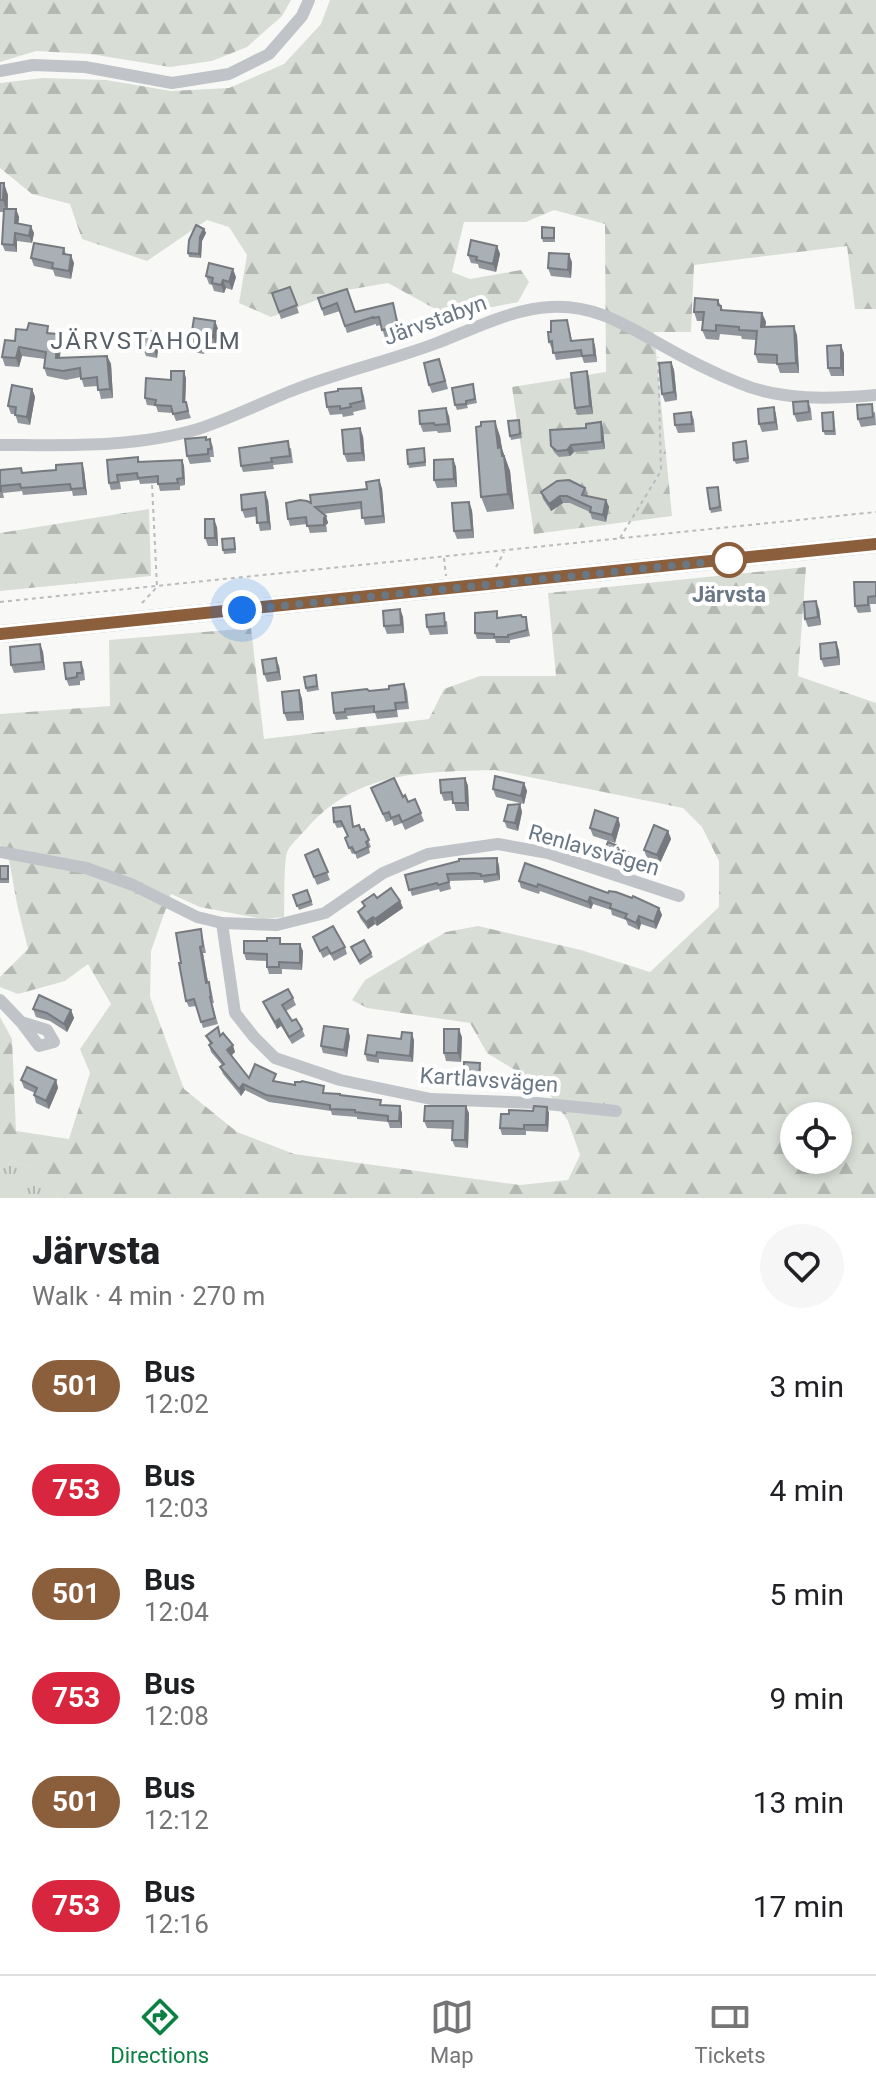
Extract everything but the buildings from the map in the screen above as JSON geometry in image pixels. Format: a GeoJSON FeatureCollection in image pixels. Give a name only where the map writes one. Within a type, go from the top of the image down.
{"type":"FeatureCollection","features":[{"type":"Feature","properties":{"kind":"main road"},"geometry":{"type":"LineString","coordinates":[[0,634],[876,544]]}},
{"type":"Feature","properties":{"kind":"street"},"geometry":{"type":"LineString","coordinates":[[0,71],[33,65],[85,67],[172,83],[229,74],[269,54],[302,16],[309,0]]}},
{"type":"Feature","properties":{"kind":"street","name":"Järvstabyn"},"geometry":{"type":"LineString","coordinates":[[0,445],[129,441],[199,429],[299,388],[434,344],[500,317],[549,307],[586,308],[624,324],[742,385],[776,395],[876,395]]}},
{"type":"Feature","properties":{"kind":"street","name":"Renlavsvägen"},"geometry":{"type":"LineString","coordinates":[[0,852],[86,868],[133,885],[197,917],[222,923],[277,925],[325,913],[383,873],[428,854],[498,844],[548,853],[679,896]]}},
{"type":"Feature","properties":{"kind":"street","name":"Kartlavsvägen"},"geometry":{"type":"LineString","coordinates":[[222,923],[235,1013],[275,1058],[340,1080],[431,1099],[537,1103],[616,1111]]}},
{"type":"Feature","properties":{"kind":"street"},"geometry":{"type":"LineString","coordinates":[[0,1000],[21,1022]]}},
{"type":"Feature","properties":{"kind":"path"},"geometry":{"type":"LineString","coordinates":[[619,539],[661,471],[658,343]]}},
{"type":"Feature","properties":{"kind":"path"},"geometry":{"type":"LineString","coordinates":[[152,483],[157,587]]}},
{"type":"Feature","properties":{"kind":"path"},"geometry":{"type":"LineString","coordinates":[[0,602],[876,512]]}},
{"type":"Feature","properties":{"kind":"path"},"geometry":{"type":"LineString","coordinates":[[487,585],[505,551]]}},
{"type":"Feature","properties":{"kind":"green space"},"geometry":{"type":"Polygon","coordinates":[[[0,0],[291,0],[282,16],[247,47],[212,61],[170,67],[90,54],[36,51],[0,62],[0,0]]]}},
{"type":"Feature","properties":{"kind":"green space"},"geometry":{"type":"Polygon","coordinates":[[[330,0],[876,0],[876,309],[855,309],[847,246],[694,265],[691,332],[654,332],[672,516],[534,534],[512,387],[606,372],[605,224],[554,210],[526,222],[464,222],[452,272],[470,279],[521,270],[529,282],[518,302],[448,316],[388,283],[341,291],[271,317],[239,303],[247,255],[229,227],[207,220],[147,261],[82,239],[70,204],[32,194],[0,168],[0,83],[43,78],[106,80],[171,91],[229,88],[284,64],[321,24],[330,0]]]}},
{"type":"Feature","properties":{"kind":"green space"},"geometry":{"type":"Polygon","coordinates":[[[149,509],[151,576],[0,591],[0,533],[149,509]]]}},
{"type":"Feature","properties":{"kind":"green space"},"geometry":{"type":"Polygon","coordinates":[[[806,567],[798,676],[876,703],[876,1198],[59,1198],[48,1176],[12,1160],[0,1171],[0,1017],[12,1039],[16,1131],[69,1139],[90,1073],[80,1049],[111,1004],[88,964],[65,981],[18,994],[0,987],[0,977],[28,949],[7,849],[0,845],[0,714],[110,706],[109,640],[251,628],[264,739],[429,719],[444,689],[480,676],[556,676],[548,593],[806,567]],[[495,770],[394,778],[349,794],[328,808],[295,841],[286,855],[284,917],[262,919],[200,907],[171,894],[151,951],[150,997],[184,1089],[237,1132],[294,1154],[520,1185],[568,1180],[580,1155],[568,1121],[546,1089],[487,1053],[470,1023],[367,1008],[352,1000],[365,980],[446,932],[478,926],[581,950],[650,972],[719,907],[719,861],[702,827],[683,808],[495,770]]]}},
{"type":"Feature","properties":{"kind":"green space"},"geometry":{"type":"Polygon","coordinates":[[[12,1160],[49,1176],[59,1198],[0,1198],[0,1171],[12,1160]]]}},
{"type":"Feature","properties":{"kind":"bus line","name":"501"},"geometry":{"type":"LineString","coordinates":[[0,634],[876,544]]}},
{"type":"Feature","properties":{"kind":"place","name":"Järvsta"},"geometry":{"type":"Point","coordinates":[729,560]}},
{"type":"Feature","properties":{"kind":"district","name":"JÄRVSTAHOLM"},"geometry":{"type":"Point","coordinates":[146,341]}},
{"type":"Feature","properties":{"kind":"route"},"geometry":{"type":"LineString","coordinates":[[242,610],[729,560]]}}]}
